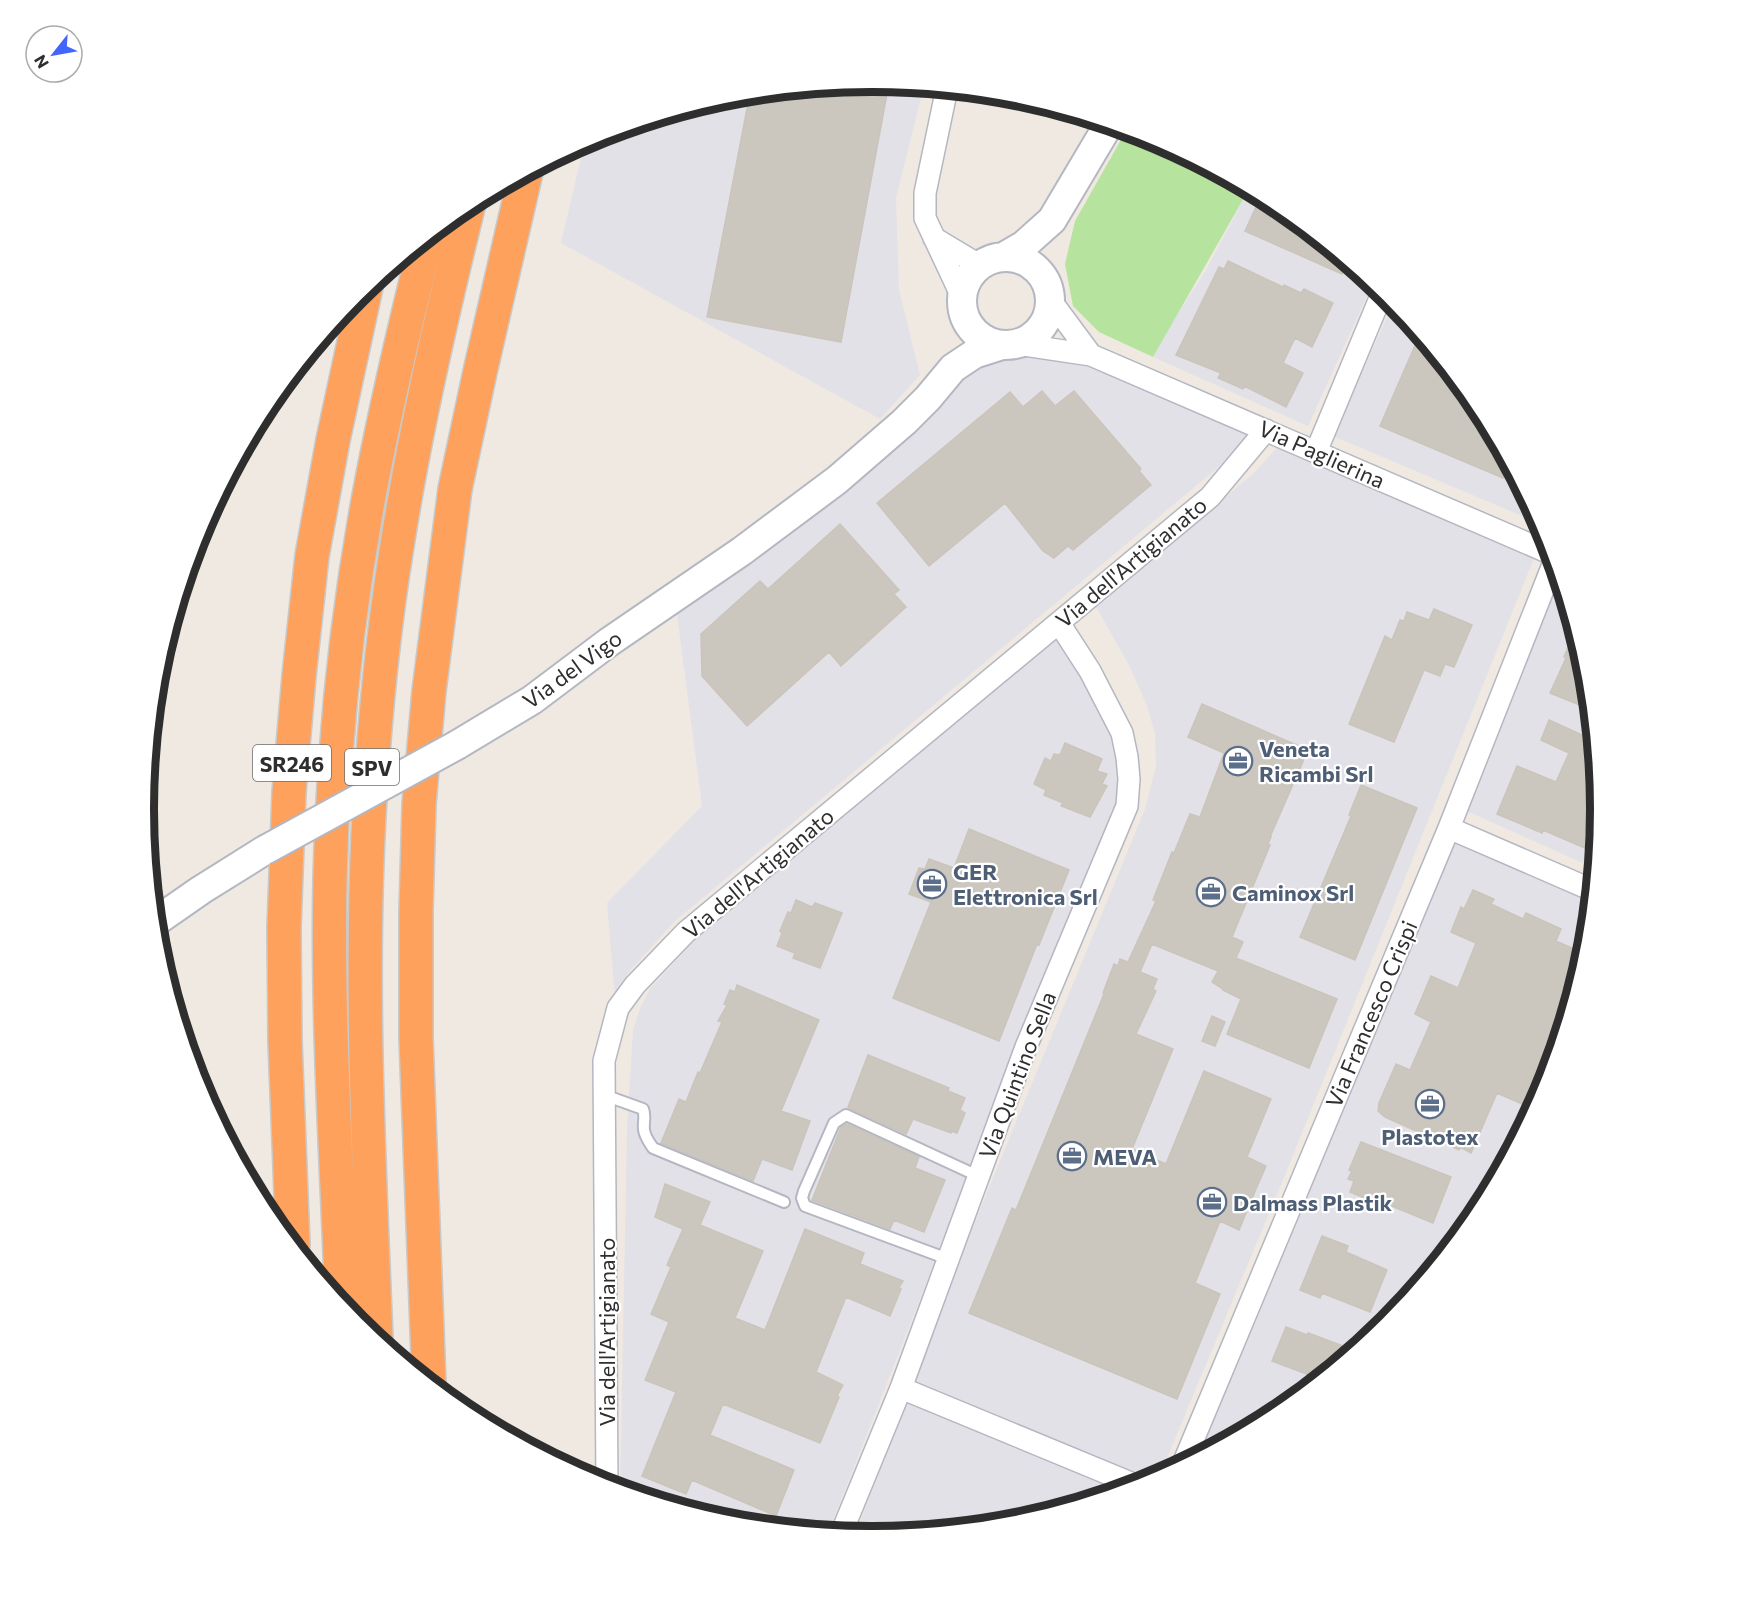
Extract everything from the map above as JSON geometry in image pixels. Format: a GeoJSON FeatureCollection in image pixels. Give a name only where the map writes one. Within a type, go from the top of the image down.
{"type":"FeatureCollection","features":[{"type":"Feature","properties":{"kind":"highway"},"geometry":{"type":"LineString","coordinates":[[429,1373],[416,1038],[419,804],[429,691],[455,489],[524,182]]}},
{"type":"Feature","properties":{"kind":"highway","name":"SPV"},"geometry":{"type":"LineString","coordinates":[[376,1326],[364,956],[368,834],[374,746],[389,602],[403,508],[429,378],[466,217]]}},
{"type":"Feature","properties":{"kind":"highway","name":"SPV"},"geometry":{"type":"LineString","coordinates":[[341,1291],[330,1004],[330,876],[339,725],[352,605],[372,482],[394,373],[424,249]]}},
{"type":"Feature","properties":{"kind":"highway","name":"SR246"},"geometry":{"type":"LineString","coordinates":[[292,1232],[285,1041],[284,928],[289,792],[312,556],[333,440],[362,305]]}},
{"type":"Feature","properties":{"kind":"street"},"geometry":{"type":"LineString","coordinates":[[945,96],[925,193],[925,218],[962,301],[966,320],[975,332],[987,341],[1010,345],[1031,338],[1042,327],[1049,315],[1052,220]]}},
{"type":"Feature","properties":{"kind":"street"},"geometry":{"type":"LineString","coordinates":[[962,301],[963,289],[970,275],[992,260],[1024,245],[1052,220],[1105,131]]}},
{"type":"Feature","properties":{"kind":"street"},"geometry":{"type":"LineString","coordinates":[[934,238],[992,260],[1020,258],[1032,264],[1042,274],[1050,294],[1091,355]]}},
{"type":"Feature","properties":{"kind":"street","name":"Via del Vigo"},"geometry":{"type":"LineString","coordinates":[[953,368],[961,331],[962,301]]}},
{"type":"Feature","properties":{"kind":"street"},"geometry":{"type":"LineString","coordinates":[[1316,452],[1379,302]]}},
{"type":"Feature","properties":{"kind":"street","name":"Via del Vigo"},"geometry":{"type":"LineString","coordinates":[[163,916],[265,850],[457,745],[532,700],[609,642],[742,550],[837,480],[904,422],[953,368],[974,354],[1010,345]]}},
{"type":"Feature","properties":{"kind":"street","name":"Via Paglierina"},"geometry":{"type":"LineString","coordinates":[[1010,345],[1091,355],[1540,549]]}},
{"type":"Feature","properties":{"kind":"street","name":"Via dell'Artigianato"},"geometry":{"type":"LineString","coordinates":[[607,1476],[604,1061],[618,1008],[635,985],[686,932],[1210,497],[1266,430]]}},
{"type":"Feature","properties":{"kind":"street","name":"Via Francesco Crispi"},"geometry":{"type":"LineString","coordinates":[[1187,1454],[1449,828],[1549,574]]}},
{"type":"Feature","properties":{"kind":"street","name":"Via Quintino Sella"},"geometry":{"type":"LineString","coordinates":[[845,1525],[901,1388],[1026,1047],[1127,806],[1129,779],[1122,733],[1090,671],[1059,623]]}},
{"type":"Feature","properties":{"kind":"street"},"geometry":{"type":"LineString","coordinates":[[1449,828],[1585,887]]}},
{"type":"Feature","properties":{"kind":"street"},"geometry":{"type":"LineString","coordinates":[[901,1388],[1124,1480]]}},
{"type":"Feature","properties":{"kind":"lane"},"geometry":{"type":"LineString","coordinates":[[604,1095],[643,1109],[644,1129],[653,1148],[784,1202]]}},
{"type":"Feature","properties":{"kind":"lane"},"geometry":{"type":"LineString","coordinates":[[948,1259],[805,1206],[802,1198],[834,1123],[846,1115],[978,1176]]}},
{"type":"Feature","properties":{"kind":"shaded area"},"geometry":{"type":"Polygon","coordinates":[[[825,93],[922,93],[896,198],[899,290],[920,375],[880,419],[561,243],[582,153],[597,146],[686,116],[732,105],[825,93]]]}},
{"type":"Feature","properties":{"kind":"shaded area"},"geometry":{"type":"Polygon","coordinates":[[[1245,196],[1309,240],[1369,292],[1308,426],[1153,357],[1206,270],[1245,196]]]}},
{"type":"Feature","properties":{"kind":"shaded area"},"geometry":{"type":"Polygon","coordinates":[[[1389,313],[1441,372],[1469,410],[1516,492],[1528,518],[1333,436],[1389,313]]]}},
{"type":"Feature","properties":{"kind":"shaded area"},"geometry":{"type":"Polygon","coordinates":[[[1020,350],[1096,361],[1255,432],[1234,454],[674,922],[628,973],[615,997],[607,903],[702,806],[677,614],[871,465],[955,377],[1020,350]]]}},
{"type":"Feature","properties":{"kind":"shaded area"},"geometry":{"type":"Polygon","coordinates":[[[1281,443],[1537,551],[1283,1180],[1164,1464],[1103,1488],[1012,1513],[919,1525],[859,1526],[972,1229],[1145,809],[1156,766],[1155,734],[1147,706],[1130,667],[1095,605],[1253,474],[1281,443]]]}},
{"type":"Feature","properties":{"kind":"shaded area"},"geometry":{"type":"Polygon","coordinates":[[[1553,584],[1576,669],[1583,715],[1590,809],[1587,865],[1462,809],[1553,584]]]}},
{"type":"Feature","properties":{"kind":"shaded area"},"geometry":{"type":"Polygon","coordinates":[[[1073,623],[1105,679],[1122,716],[1120,800],[1057,951],[831,1525],[732,1513],[686,1502],[620,1480],[627,1130],[633,1030],[641,1006],[650,989],[693,942],[1073,623]]]}},
{"type":"Feature","properties":{"kind":"shaded area"},"geometry":{"type":"Polygon","coordinates":[[[1451,834],[1584,893],[1576,949],[1565,995],[1535,1084],[1516,1126],[1469,1208],[1411,1282],[1345,1348],[1271,1406],[1200,1447],[1451,834]]]}},
{"type":"Feature","properties":{"kind":"green space"},"geometry":{"type":"Polygon","coordinates":[[[1122,137],[1189,165],[1245,196],[1153,357],[1099,332],[1073,306],[1065,264],[1075,221],[1122,137]]]}},
{"type":"Feature","properties":{"kind":"building"},"geometry":{"type":"Polygon","coordinates":[[[887,92],[841,342],[707,317],[748,103],[825,93],[887,92]]]}},
{"type":"Feature","properties":{"kind":"building"},"geometry":{"type":"Polygon","coordinates":[[[1257,204],[1309,240],[1344,269],[1342,274],[1245,231],[1257,204]]]}},
{"type":"Feature","properties":{"kind":"building"},"geometry":{"type":"Polygon","coordinates":[[[1228,261],[1283,287],[1284,285],[1301,293],[1304,289],[1333,303],[1312,347],[1295,338],[1283,363],[1303,373],[1286,407],[1244,386],[1243,389],[1218,378],[1221,373],[1176,355],[1219,267],[1224,269],[1228,261]]]}},
{"type":"Feature","properties":{"kind":"building"},"geometry":{"type":"Polygon","coordinates":[[[1416,342],[1469,410],[1505,473],[1503,478],[1380,426],[1416,342]]]}},
{"type":"Feature","properties":{"kind":"building"},"geometry":{"type":"Polygon","coordinates":[[[1042,391],[1055,406],[1074,391],[1141,469],[1139,471],[1151,485],[1073,550],[1068,546],[1054,558],[1043,551],[1005,503],[929,566],[877,503],[1010,392],[1023,407],[1042,391]]]}},
{"type":"Feature","properties":{"kind":"building"},"geometry":{"type":"Polygon","coordinates":[[[840,524],[899,590],[894,594],[906,607],[841,666],[829,652],[747,726],[702,676],[701,634],[760,581],[768,589],[840,524]]]}},
{"type":"Feature","properties":{"kind":"building"},"geometry":{"type":"Polygon","coordinates":[[[1434,609],[1472,625],[1454,667],[1445,664],[1440,676],[1424,670],[1394,742],[1349,724],[1385,636],[1392,640],[1400,620],[1404,621],[1407,612],[1429,620],[1434,609]]]}},
{"type":"Feature","properties":{"kind":"building"},"geometry":{"type":"Polygon","coordinates":[[[1570,643],[1582,706],[1550,693],[1566,658],[1564,657],[1570,643]]]}},
{"type":"Feature","properties":{"kind":"building"},"geometry":{"type":"Polygon","coordinates":[[[1202,704],[1308,750],[1270,837],[1268,844],[1270,845],[1232,937],[1243,942],[1236,958],[1337,999],[1309,1068],[1227,1034],[1241,999],[1212,982],[1218,971],[1152,944],[1140,972],[1157,979],[1153,989],[1156,991],[1136,1034],[1173,1049],[1132,1149],[1166,1164],[1204,1071],[1271,1099],[1247,1157],[1266,1166],[1239,1230],[1220,1221],[1195,1283],[1220,1294],[1177,1399],[969,1313],[1012,1208],[1016,1210],[1104,994],[1114,964],[1118,966],[1120,959],[1128,962],[1156,901],[1153,900],[1190,814],[1200,817],[1224,753],[1188,737],[1202,704]]]}},
{"type":"Feature","properties":{"kind":"building"},"geometry":{"type":"Polygon","coordinates":[[[1549,720],[1585,736],[1590,809],[1588,850],[1543,830],[1542,833],[1497,814],[1517,766],[1556,782],[1569,753],[1541,740],[1549,720]]]}},
{"type":"Feature","properties":{"kind":"building"},"geometry":{"type":"Polygon","coordinates":[[[1065,743],[1102,759],[1097,771],[1107,774],[1102,784],[1107,786],[1090,817],[1061,806],[1063,803],[1044,795],[1046,790],[1034,784],[1045,758],[1051,761],[1054,754],[1060,755],[1065,743]]]}},
{"type":"Feature","properties":{"kind":"building"},"geometry":{"type":"Polygon","coordinates":[[[1361,785],[1417,808],[1355,960],[1300,937],[1351,816],[1349,815],[1361,785]]]}},
{"type":"Feature","properties":{"kind":"building"},"geometry":{"type":"Polygon","coordinates":[[[969,829],[1069,870],[999,1041],[893,998],[931,902],[909,894],[919,868],[925,869],[929,859],[954,868],[969,829]]]}},
{"type":"Feature","properties":{"kind":"building"},"geometry":{"type":"Polygon","coordinates":[[[1473,890],[1494,899],[1491,904],[1523,919],[1526,913],[1561,929],[1556,941],[1576,950],[1551,1040],[1525,1105],[1497,1093],[1471,1153],[1460,1147],[1459,1150],[1385,1117],[1378,1111],[1379,1103],[1396,1064],[1410,1070],[1431,1022],[1415,1014],[1431,976],[1458,988],[1476,943],[1451,932],[1461,907],[1464,909],[1473,890]]]}},
{"type":"Feature","properties":{"kind":"building"},"geometry":{"type":"Polygon","coordinates":[[[796,900],[812,907],[815,903],[842,913],[820,968],[793,958],[795,953],[777,946],[782,933],[780,931],[796,900]]]}},
{"type":"Feature","properties":{"kind":"building"},"geometry":{"type":"Polygon","coordinates":[[[737,985],[819,1020],[781,1111],[810,1121],[792,1170],[762,1159],[753,1181],[661,1143],[679,1099],[686,1102],[698,1072],[700,1073],[722,1022],[718,1021],[727,1005],[724,1004],[730,990],[735,992],[737,985]]]}},
{"type":"Feature","properties":{"kind":"building"},"geometry":{"type":"Polygon","coordinates":[[[1212,1016],[1225,1022],[1215,1046],[1202,1041],[1212,1016]]]}},
{"type":"Feature","properties":{"kind":"building"},"geometry":{"type":"Polygon","coordinates":[[[868,1055],[949,1088],[948,1091],[965,1098],[960,1110],[965,1113],[957,1133],[951,1131],[951,1133],[913,1119],[906,1134],[849,1108],[868,1055]]]}},
{"type":"Feature","properties":{"kind":"building"},"geometry":{"type":"Polygon","coordinates":[[[847,1124],[919,1157],[915,1168],[945,1180],[924,1232],[894,1220],[890,1229],[812,1200],[841,1127],[847,1124]]]}},
{"type":"Feature","properties":{"kind":"building"},"geometry":{"type":"Polygon","coordinates":[[[1361,1142],[1451,1177],[1433,1223],[1382,1202],[1381,1205],[1350,1192],[1354,1181],[1348,1179],[1352,1171],[1349,1170],[1361,1142]]]}},
{"type":"Feature","properties":{"kind":"building"},"geometry":{"type":"Polygon","coordinates":[[[665,1184],[710,1202],[700,1225],[763,1251],[735,1318],[765,1330],[805,1229],[864,1253],[860,1264],[903,1281],[890,1316],[846,1297],[816,1372],[843,1385],[820,1443],[723,1404],[710,1435],[794,1470],[776,1516],[692,1480],[686,1494],[642,1476],[676,1392],[645,1380],[669,1322],[651,1314],[671,1267],[667,1265],[683,1229],[655,1217],[665,1184]]]}},
{"type":"Feature","properties":{"kind":"building"},"geometry":{"type":"Polygon","coordinates":[[[1322,1236],[1348,1246],[1346,1252],[1387,1270],[1370,1312],[1322,1293],[1320,1298],[1300,1290],[1322,1236]]]}},
{"type":"Feature","properties":{"kind":"building"},"geometry":{"type":"Polygon","coordinates":[[[1286,1327],[1343,1346],[1341,1352],[1311,1376],[1272,1361],[1286,1327]]]}},
{"type":"Feature","properties":{"kind":"place","name":"Veneta Ricambi Srl"},"geometry":{"type":"Point","coordinates":[1238,761]}},
{"type":"Feature","properties":{"kind":"place","name":"GER Elettronica Srl"},"geometry":{"type":"Point","coordinates":[932,884]}},
{"type":"Feature","properties":{"kind":"place","name":"Caminox Srl"},"geometry":{"type":"Point","coordinates":[1211,892]}},
{"type":"Feature","properties":{"kind":"place","name":"Plastotex"},"geometry":{"type":"Point","coordinates":[1430,1104]}},
{"type":"Feature","properties":{"kind":"place","name":"MEVA"},"geometry":{"type":"Point","coordinates":[1072,1156]}},
{"type":"Feature","properties":{"kind":"place","name":"Dalmass Plastik"},"geometry":{"type":"Point","coordinates":[1212,1202]}}]}
